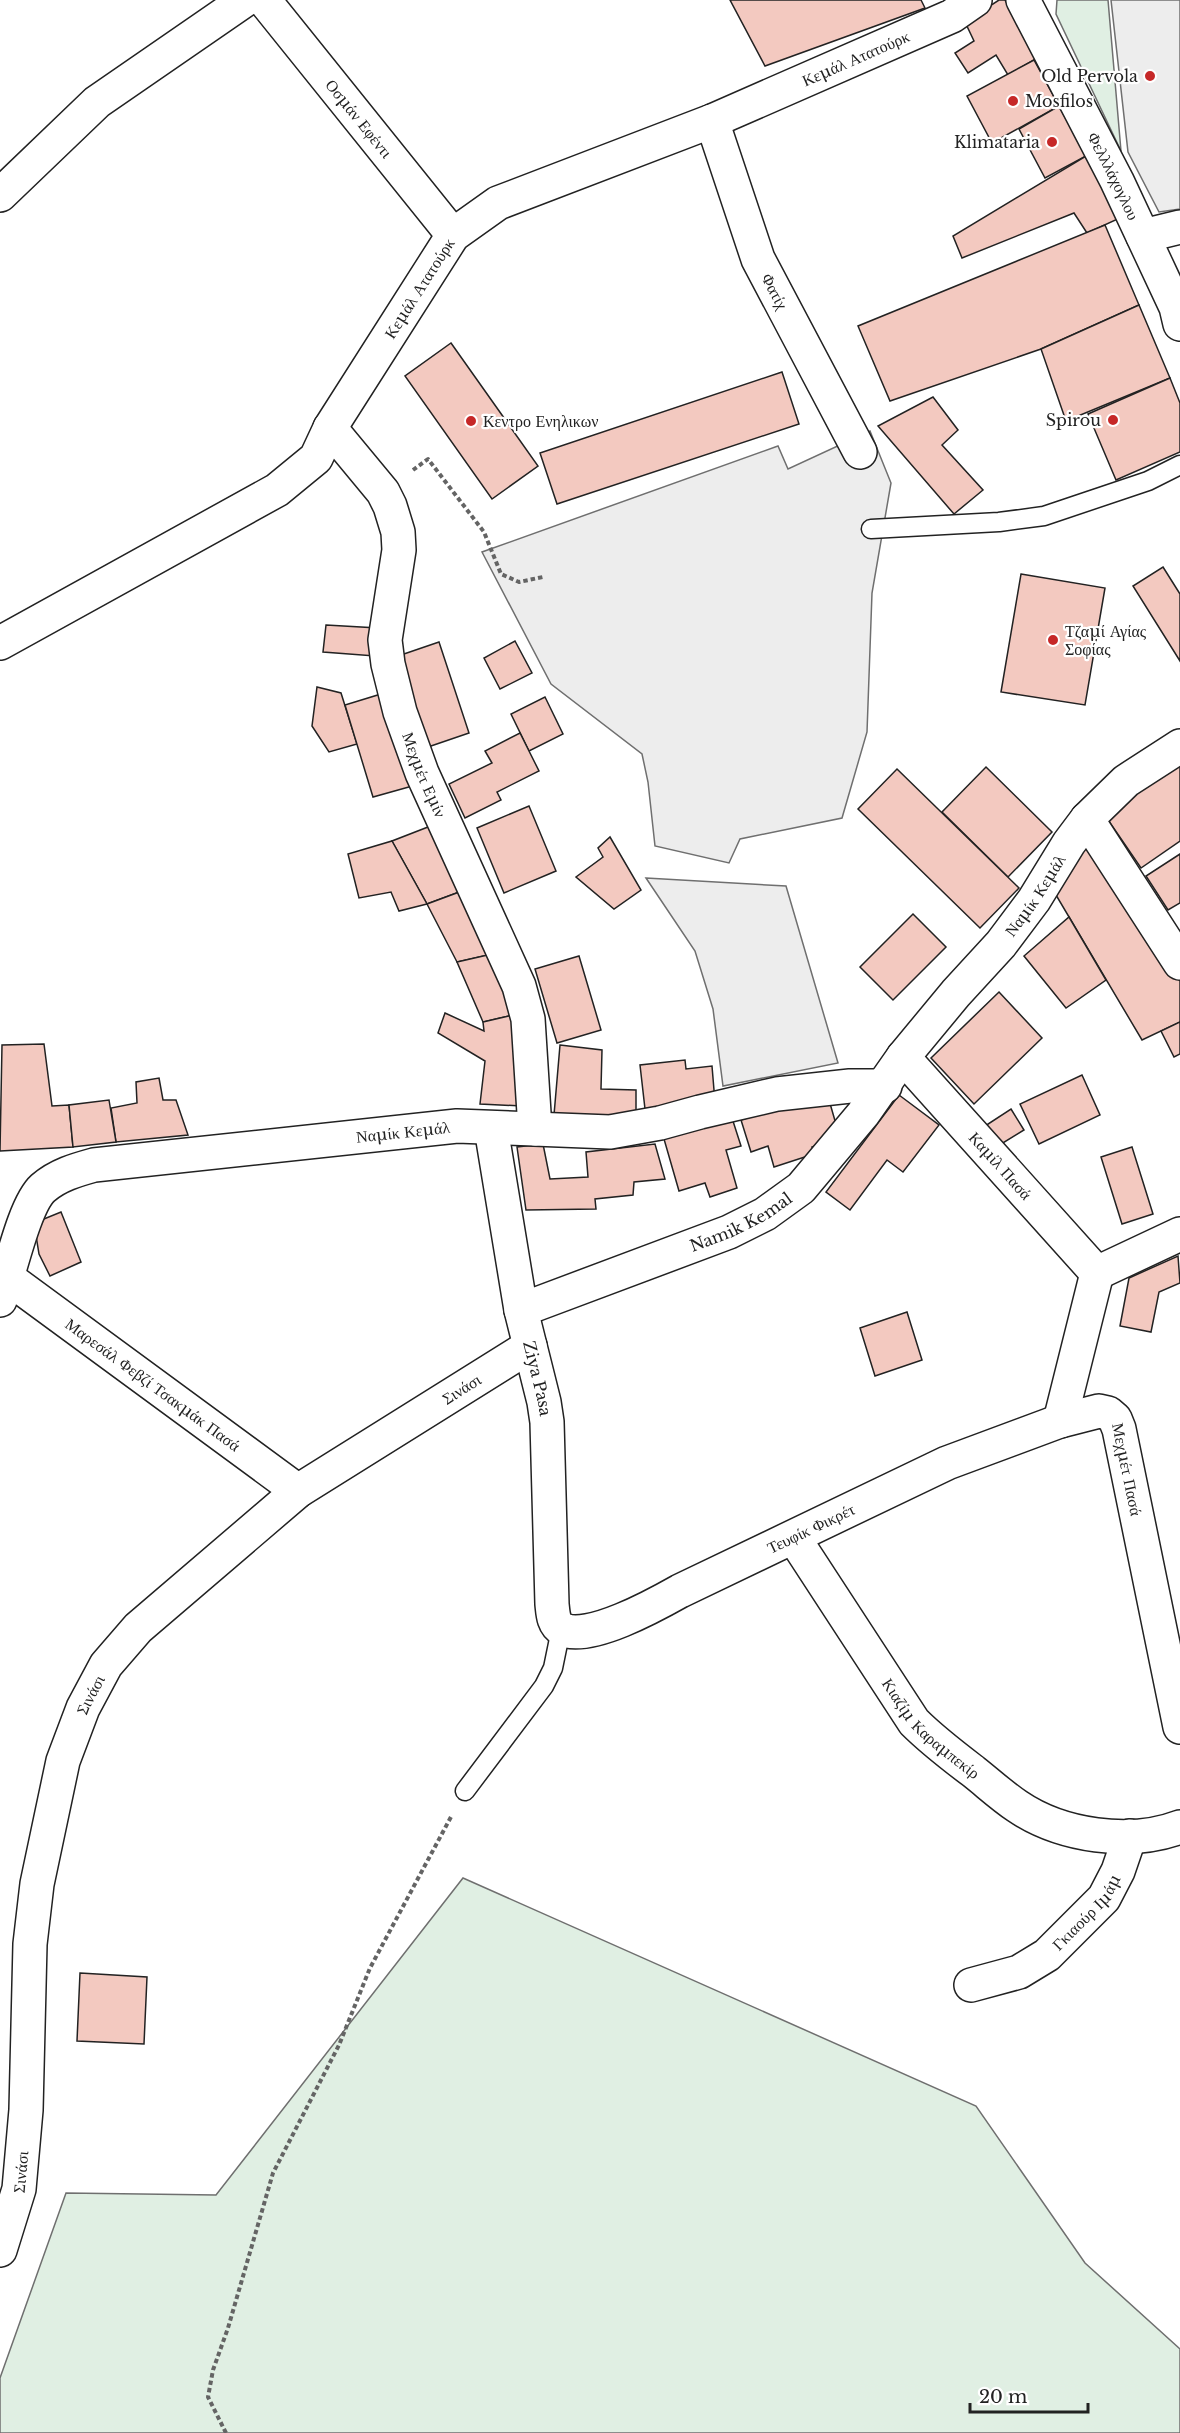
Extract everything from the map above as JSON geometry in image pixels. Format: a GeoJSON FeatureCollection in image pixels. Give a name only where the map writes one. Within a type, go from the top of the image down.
{"type":"FeatureCollection","features":[{"type":"Feature","properties":{"kind":"street"},"geometry":{"type":"LineString","coordinates":[[0,195],[98,102],[245,0]]}},
{"type":"Feature","properties":{"kind":"street","name":"Οσμάν Εφέντι"},"geometry":{"type":"LineString","coordinates":[[264,0],[453,235]]}},
{"type":"Feature","properties":{"kind":"street","name":"Κεμάλ Ατατούρκ"},"geometry":{"type":"LineString","coordinates":[[0,643],[277,490],[316,458],[330,428],[453,235],[498,203],[712,121],[952,16],[975,0]]}},
{"type":"Feature","properties":{"kind":"street","name":"Φελλλάχογλου"},"geometry":{"type":"LineString","coordinates":[[1023,0],[1117,181],[1176,307],[1180,324]]}},
{"type":"Feature","properties":{"kind":"street","name":"Φατίχ"},"geometry":{"type":"LineString","coordinates":[[712,121],[758,259],[860,452]]}},
{"type":"Feature","properties":{"kind":"street"},"geometry":{"type":"LineString","coordinates":[[1143,236],[1180,227]]}},
{"type":"Feature","properties":{"kind":"street","name":"Μεχμέτ Εμίν"},"geometry":{"type":"LineString","coordinates":[[330,428],[383,492],[398,532],[399,550],[385,640],[388,664],[400,712],[422,773],[519,986],[528,1019],[535,1129]]}},
{"type":"Feature","properties":{"kind":"street","name":"Ναμίκ Κεμάλ"},"geometry":{"type":"LineString","coordinates":[[903,1057],[956,993],[1001,944],[1034,900],[1069,843],[1087,819],[1126,781],[1180,746]]}},
{"type":"Feature","properties":{"kind":"street"},"geometry":{"type":"LineString","coordinates":[[1087,819],[1180,963]]}},
{"type":"Feature","properties":{"kind":"street","name":"Namik Kemal"},"geometry":{"type":"LineString","coordinates":[[521,1310],[729,1232],[765,1214],[801,1188],[885,1086],[903,1057]]}},
{"type":"Feature","properties":{"kind":"street","name":"Καμίλ Πασά"},"geometry":{"type":"LineString","coordinates":[[903,1057],[1097,1273]]}},
{"type":"Feature","properties":{"kind":"street","name":"Ναμίκ Κεμάλ"},"geometry":{"type":"LineString","coordinates":[[4,1289],[31,1204],[41,1189],[69,1172],[94,1165],[457,1126],[610,1132],[660,1123],[777,1094],[850,1086],[885,1086]]}},
{"type":"Feature","properties":{"kind":"street","name":"Ziya Pasa"},"geometry":{"type":"LineString","coordinates":[[491,1128],[521,1310],[547,1422],[552,1604],[556,1624],[561,1629]]}},
{"type":"Feature","properties":{"kind":"street"},"geometry":{"type":"LineString","coordinates":[[1060,1421],[1097,1273],[1180,1234]]}},
{"type":"Feature","properties":{"kind":"street","name":"Μαρεσάλ Φεβζί Τσακμάκ Πασά"},"geometry":{"type":"LineString","coordinates":[[4,1289],[297,1491]]}},
{"type":"Feature","properties":{"kind":"street","name":"Σινάσι"},"geometry":{"type":"LineString","coordinates":[[0,2250],[19,2188],[26,2110],[30,1944],[37,1884],[63,1761],[83,1708],[105,1665],[138,1628],[297,1491],[530,1346]]}},
{"type":"Feature","properties":{"kind":"street","name":"Μεχμέτ Πασά"},"geometry":{"type":"LineString","coordinates":[[1060,1421],[1099,1411],[1108,1413],[1115,1419],[1119,1429],[1180,1727]]}},
{"type":"Feature","properties":{"kind":"street","name":"Τευφίκ Φικρέτ"},"geometry":{"type":"LineString","coordinates":[[561,1629],[577,1633],[643,1612],[680,1591],[947,1463],[1060,1421]]}},
{"type":"Feature","properties":{"kind":"street","name":"Κιαζίμ Καραμπεκίρ"},"geometry":{"type":"LineString","coordinates":[[794,1538],[902,1706],[931,1738],[1018,1807],[1043,1820],[1068,1829],[1098,1835],[1130,1836]]}},
{"type":"Feature","properties":{"kind":"street"},"geometry":{"type":"LineString","coordinates":[[1130,1836],[1155,1834],[1180,1827]]}},
{"type":"Feature","properties":{"kind":"street","name":"Γκιαούρ Ιμάμ"},"geometry":{"type":"LineString","coordinates":[[971,1985],[1018,1972],[1047,1955],[1104,1898],[1118,1871],[1130,1836]]}},
{"type":"Feature","properties":{"kind":"lane"},"geometry":{"type":"LineString","coordinates":[[871,529],[999,522],[1044,516],[1148,481],[1180,465]]}},
{"type":"Feature","properties":{"kind":"lane"},"geometry":{"type":"LineString","coordinates":[[465,1791],[544,1686],[553,1668],[561,1629]]}},
{"type":"Feature","properties":{"kind":"path"},"geometry":{"type":"LineString","coordinates":[[383,492],[428,459],[484,532],[501,574],[519,582],[543,577]]}},
{"type":"Feature","properties":{"kind":"path"},"geometry":{"type":"LineString","coordinates":[[226,2433],[208,2397],[213,2370],[228,2328],[273,2173],[339,2045],[370,1968],[465,1791]]}},
{"type":"Feature","properties":{"kind":"green space"},"geometry":{"type":"Polygon","coordinates":[[[1057,0],[1108,0],[1121,151],[1056,14],[1057,0]]]}},
{"type":"Feature","properties":{"kind":"green space"},"geometry":{"type":"Polygon","coordinates":[[[463,1878],[976,2106],[1085,2263],[1180,2349],[1180,2433],[0,2433],[0,2378],[66,2193],[216,2195],[463,1878]]]}},
{"type":"Feature","properties":{"kind":"shaded area","name":"Old Pervola"},"geometry":{"type":"Polygon","coordinates":[[[1111,0],[1180,0],[1180,209],[1159,212],[1128,152],[1111,0]]]}},
{"type":"Feature","properties":{"kind":"shaded area"},"geometry":{"type":"Polygon","coordinates":[[[870,431],[891,483],[872,593],[867,732],[842,818],[740,839],[729,863],[655,846],[648,782],[642,754],[551,684],[482,552],[778,446],[788,469],[870,431]]]}},
{"type":"Feature","properties":{"kind":"shaded area"},"geometry":{"type":"Polygon","coordinates":[[[646,878],[786,886],[838,1063],[723,1086],[713,1009],[695,951],[646,878]]]}},
{"type":"Feature","properties":{"kind":"building"},"geometry":{"type":"Polygon","coordinates":[[[730,0],[921,0],[925,8],[765,66],[730,0]]]}},
{"type":"Feature","properties":{"kind":"building"},"geometry":{"type":"Polygon","coordinates":[[[999,0],[1005,0],[1039,57],[1008,75],[996,55],[968,73],[955,53],[974,41],[965,22],[999,0]]]}},
{"type":"Feature","properties":{"kind":"building","name":"Mosfilos"},"geometry":{"type":"Polygon","coordinates":[[[1034,60],[1059,106],[992,143],[967,96],[1034,60]]]}},
{"type":"Feature","properties":{"kind":"building","name":"Klimataria"},"geometry":{"type":"Polygon","coordinates":[[[1059,106],[1086,156],[1045,178],[1019,129],[1059,106]]]}},
{"type":"Feature","properties":{"kind":"building"},"geometry":{"type":"Polygon","coordinates":[[[1086,156],[1120,218],[1087,233],[1074,213],[962,258],[953,236],[1086,156]]]}},
{"type":"Feature","properties":{"kind":"building"},"geometry":{"type":"Polygon","coordinates":[[[1105,225],[1139,305],[1041,349],[890,401],[858,326],[1105,225]]]}},
{"type":"Feature","properties":{"kind":"building"},"geometry":{"type":"Polygon","coordinates":[[[1139,305],[1170,378],[1066,421],[1041,349],[1139,305]]]}},
{"type":"Feature","properties":{"kind":"building","name":"Κεντρο Ενηλικων"},"geometry":{"type":"Polygon","coordinates":[[[451,343],[538,466],[492,499],[405,376],[451,343]]]}},
{"type":"Feature","properties":{"kind":"building"},"geometry":{"type":"Polygon","coordinates":[[[782,372],[799,424],[557,504],[540,453],[782,372]]]}},
{"type":"Feature","properties":{"kind":"building"},"geometry":{"type":"Polygon","coordinates":[[[1170,378],[1180,403],[1180,452],[1116,480],[1088,414],[1170,378]]]}},
{"type":"Feature","properties":{"kind":"building"},"geometry":{"type":"Polygon","coordinates":[[[933,397],[958,430],[942,445],[983,490],[954,514],[878,426],[933,397]]]}},
{"type":"Feature","properties":{"kind":"building"},"geometry":{"type":"Polygon","coordinates":[[[1163,567],[1180,594],[1180,661],[1133,586],[1163,567]]]}},
{"type":"Feature","properties":{"kind":"building","name":"Τζαμί Αγίας Σοφίας"},"geometry":{"type":"Polygon","coordinates":[[[1021,574],[1105,588],[1085,705],[1001,692],[1021,574]]]}},
{"type":"Feature","properties":{"kind":"building"},"geometry":{"type":"Polygon","coordinates":[[[326,625],[378,628],[375,656],[323,652],[326,625]]]}},
{"type":"Feature","properties":{"kind":"building"},"geometry":{"type":"Polygon","coordinates":[[[515,641],[532,673],[500,689],[484,658],[515,641]]]}},
{"type":"Feature","properties":{"kind":"building"},"geometry":{"type":"Polygon","coordinates":[[[439,642],[469,733],[428,747],[398,656],[439,642]]]}},
{"type":"Feature","properties":{"kind":"building"},"geometry":{"type":"Polygon","coordinates":[[[317,687],[341,693],[357,744],[329,752],[312,726],[317,687]]]}},
{"type":"Feature","properties":{"kind":"building"},"geometry":{"type":"Polygon","coordinates":[[[381,694],[416,785],[373,797],[345,705],[381,694]]]}},
{"type":"Feature","properties":{"kind":"building"},"geometry":{"type":"Polygon","coordinates":[[[545,697],[563,734],[529,751],[511,714],[545,697]]]}},
{"type":"Feature","properties":{"kind":"building"},"geometry":{"type":"Polygon","coordinates":[[[520,733],[539,771],[497,792],[501,800],[465,818],[449,784],[492,763],[485,751],[520,733]]]}},
{"type":"Feature","properties":{"kind":"building"},"geometry":{"type":"Polygon","coordinates":[[[1180,762],[1180,841],[1141,868],[1104,814],[1180,762]]]}},
{"type":"Feature","properties":{"kind":"building"},"geometry":{"type":"Polygon","coordinates":[[[986,767],[1052,832],[1008,877],[942,812],[986,767]]]}},
{"type":"Feature","properties":{"kind":"building"},"geometry":{"type":"Polygon","coordinates":[[[897,769],[1019,888],[980,928],[858,809],[897,769]]]}},
{"type":"Feature","properties":{"kind":"building"},"geometry":{"type":"Polygon","coordinates":[[[529,806],[556,871],[504,893],[477,828],[529,806]]]}},
{"type":"Feature","properties":{"kind":"building"},"geometry":{"type":"Polygon","coordinates":[[[428,827],[462,891],[427,904],[392,841],[428,827]]]}},
{"type":"Feature","properties":{"kind":"building"},"geometry":{"type":"Polygon","coordinates":[[[610,837],[641,890],[614,909],[576,877],[603,857],[598,848],[610,837]]]}},
{"type":"Feature","properties":{"kind":"building"},"geometry":{"type":"Polygon","coordinates":[[[392,841],[427,904],[399,911],[391,892],[359,898],[348,854],[392,841]]]}},
{"type":"Feature","properties":{"kind":"building"},"geometry":{"type":"Polygon","coordinates":[[[1087,844],[1180,981],[1180,1022],[1142,1040],[1053,890],[1087,844]]]}},
{"type":"Feature","properties":{"kind":"building"},"geometry":{"type":"Polygon","coordinates":[[[1180,854],[1180,903],[1168,910],[1146,876],[1180,854]]]}},
{"type":"Feature","properties":{"kind":"building"},"geometry":{"type":"Polygon","coordinates":[[[462,891],[492,954],[457,962],[427,904],[462,891]]]}},
{"type":"Feature","properties":{"kind":"building"},"geometry":{"type":"Polygon","coordinates":[[[913,914],[946,947],[893,1000],[860,967],[913,914]]]}},
{"type":"Feature","properties":{"kind":"building"},"geometry":{"type":"Polygon","coordinates":[[[1069,917],[1106,980],[1066,1008],[1024,956],[1069,917]]]}},
{"type":"Feature","properties":{"kind":"building"},"geometry":{"type":"Polygon","coordinates":[[[492,954],[517,1014],[483,1022],[457,962],[492,954]]]}},
{"type":"Feature","properties":{"kind":"building"},"geometry":{"type":"Polygon","coordinates":[[[579,956],[601,1030],[557,1043],[535,969],[579,956]]]}},
{"type":"Feature","properties":{"kind":"building"},"geometry":{"type":"Polygon","coordinates":[[[999,992],[1042,1038],[974,1104],[931,1058],[999,992]]]}},
{"type":"Feature","properties":{"kind":"building"},"geometry":{"type":"Polygon","coordinates":[[[445,1013],[484,1031],[483,1022],[517,1014],[522,1106],[480,1104],[485,1061],[438,1033],[445,1013]]]}},
{"type":"Feature","properties":{"kind":"building"},"geometry":{"type":"Polygon","coordinates":[[[1180,1022],[1180,1054],[1174,1057],[1161,1031],[1180,1022]]]}},
{"type":"Feature","properties":{"kind":"building"},"geometry":{"type":"Polygon","coordinates":[[[44,1044],[52,1106],[69,1105],[73,1147],[0,1151],[2,1045],[44,1044]]]}},
{"type":"Feature","properties":{"kind":"building"},"geometry":{"type":"Polygon","coordinates":[[[560,1045],[602,1050],[601,1089],[636,1090],[636,1114],[612,1120],[554,1115],[560,1045]]]}},
{"type":"Feature","properties":{"kind":"building"},"geometry":{"type":"Polygon","coordinates":[[[685,1060],[686,1069],[712,1066],[715,1102],[645,1109],[640,1065],[685,1060]]]}},
{"type":"Feature","properties":{"kind":"building"},"geometry":{"type":"Polygon","coordinates":[[[1082,1075],[1100,1115],[1039,1144],[1020,1104],[1082,1075]]]}},
{"type":"Feature","properties":{"kind":"building"},"geometry":{"type":"Polygon","coordinates":[[[159,1078],[163,1100],[176,1100],[188,1135],[116,1142],[111,1108],[137,1103],[136,1082],[159,1078]]]}},
{"type":"Feature","properties":{"kind":"building"},"geometry":{"type":"Polygon","coordinates":[[[827,1093],[840,1138],[812,1147],[814,1154],[774,1167],[768,1146],[751,1152],[741,1120],[827,1093]]]}},
{"type":"Feature","properties":{"kind":"building"},"geometry":{"type":"Polygon","coordinates":[[[899,1095],[939,1125],[903,1172],[887,1160],[850,1210],[826,1192],[899,1095]]]}},
{"type":"Feature","properties":{"kind":"building"},"geometry":{"type":"Polygon","coordinates":[[[109,1100],[116,1142],[73,1147],[69,1105],[109,1100]]]}},
{"type":"Feature","properties":{"kind":"building"},"geometry":{"type":"Polygon","coordinates":[[[1011,1109],[1024,1130],[998,1146],[985,1126],[1011,1109]]]}},
{"type":"Feature","properties":{"kind":"building"},"geometry":{"type":"Polygon","coordinates":[[[732,1118],[741,1146],[726,1150],[737,1188],[710,1197],[705,1183],[679,1191],[664,1139],[732,1118]]]}},
{"type":"Feature","properties":{"kind":"building"},"geometry":{"type":"Polygon","coordinates":[[[543,1144],[550,1179],[588,1177],[586,1152],[655,1144],[665,1179],[634,1182],[633,1195],[595,1199],[596,1209],[526,1210],[517,1147],[543,1144]]]}},
{"type":"Feature","properties":{"kind":"building"},"geometry":{"type":"Polygon","coordinates":[[[1132,1147],[1153,1214],[1122,1224],[1101,1157],[1132,1147]]]}},
{"type":"Feature","properties":{"kind":"building"},"geometry":{"type":"Polygon","coordinates":[[[61,1212],[81,1262],[50,1276],[39,1254],[34,1223],[61,1212]]]}},
{"type":"Feature","properties":{"kind":"building"},"geometry":{"type":"Polygon","coordinates":[[[1178,1256],[1180,1283],[1159,1292],[1151,1332],[1120,1326],[1129,1278],[1178,1256]]]}},
{"type":"Feature","properties":{"kind":"building"},"geometry":{"type":"Polygon","coordinates":[[[907,1312],[922,1360],[875,1376],[860,1328],[907,1312]]]}},
{"type":"Feature","properties":{"kind":"building"},"geometry":{"type":"Polygon","coordinates":[[[80,1973],[147,1977],[144,2044],[77,2041],[80,1973]]]}},
{"type":"Feature","properties":{"kind":"place","name":"Old Pervola"},"geometry":{"type":"Point","coordinates":[1150,76]}},
{"type":"Feature","properties":{"kind":"place","name":"Mosfilos"},"geometry":{"type":"Point","coordinates":[1013,101]}},
{"type":"Feature","properties":{"kind":"place","name":"Klimataria"},"geometry":{"type":"Point","coordinates":[1052,142]}},
{"type":"Feature","properties":{"kind":"place","name":"Spirou"},"geometry":{"type":"Point","coordinates":[1113,420]}},
{"type":"Feature","properties":{"kind":"place","name":"Κεντρο Ενηλικων"},"geometry":{"type":"Point","coordinates":[471,421]}},
{"type":"Feature","properties":{"kind":"place","name":"Τζαμί Αγίας Σοφίας"},"geometry":{"type":"Point","coordinates":[1053,640]}}]}
